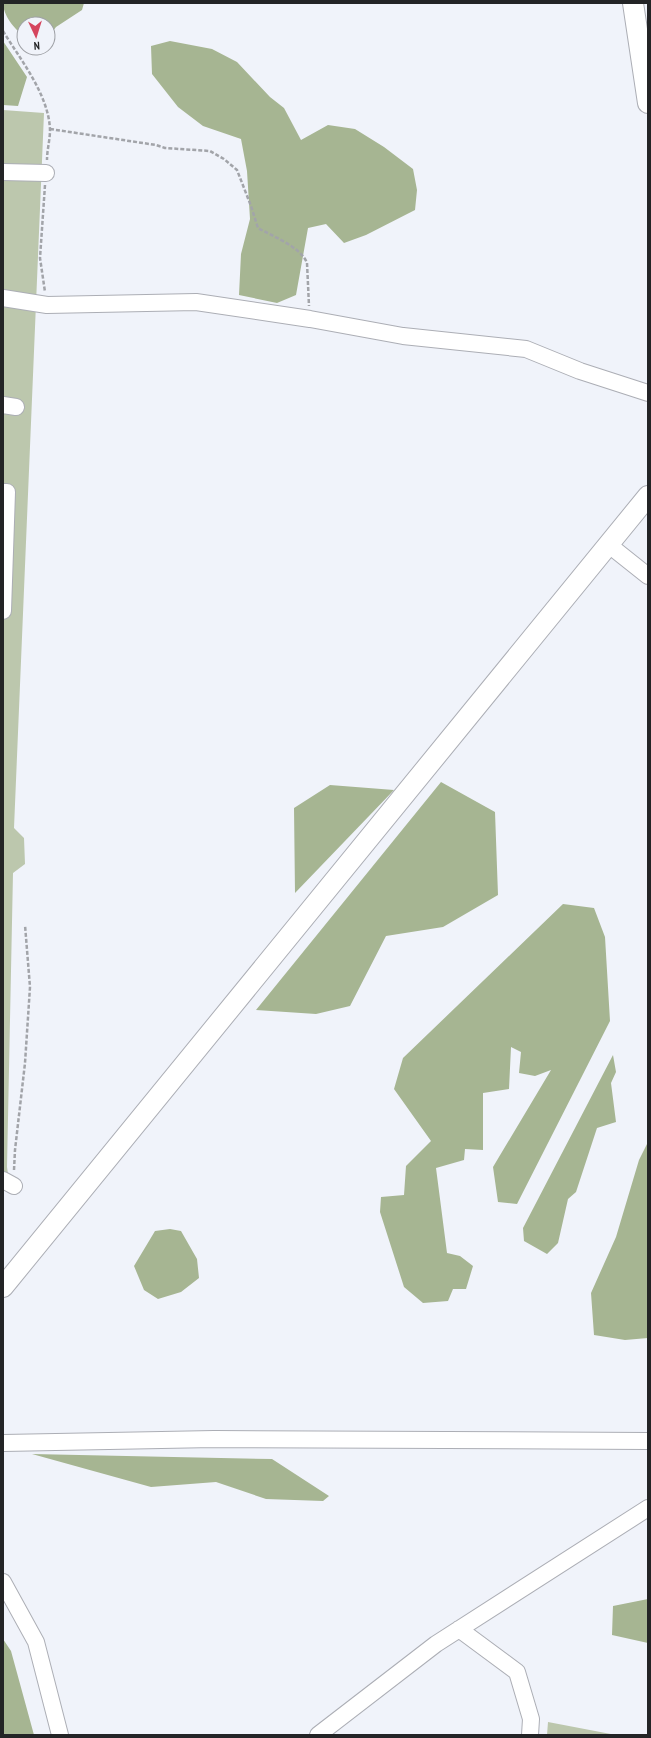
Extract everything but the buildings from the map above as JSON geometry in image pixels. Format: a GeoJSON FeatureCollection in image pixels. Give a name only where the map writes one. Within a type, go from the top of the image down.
{"type":"FeatureCollection","features":[{"type":"Feature","properties":{"kind":"main road"},"geometry":{"type":"LineString","coordinates":[[633,3],[648,103]]}},
{"type":"Feature","properties":{"kind":"main road"},"geometry":{"type":"LineString","coordinates":[[3,1287],[648,496]]}},
{"type":"Feature","properties":{"kind":"street"},"geometry":{"type":"LineString","coordinates":[[3,172],[46,174]]}},
{"type":"Feature","properties":{"kind":"street"},"geometry":{"type":"LineString","coordinates":[[3,298],[47,305],[196,302],[310,319],[403,336],[526,349],[580,371],[648,393]]}},
{"type":"Feature","properties":{"kind":"street"},"geometry":{"type":"LineString","coordinates":[[3,492],[7,492],[3,611]]}},
{"type":"Feature","properties":{"kind":"street"},"geometry":{"type":"LineString","coordinates":[[609,545],[648,576]]}},
{"type":"Feature","properties":{"kind":"street"},"geometry":{"type":"LineString","coordinates":[[3,1443],[214,1439],[648,1441]]}},
{"type":"Feature","properties":{"kind":"street"},"geometry":{"type":"LineString","coordinates":[[318,1735],[436,1644],[648,1508]]}},
{"type":"Feature","properties":{"kind":"street"},"geometry":{"type":"LineString","coordinates":[[3,1582],[36,1642],[60,1735]]}},
{"type":"Feature","properties":{"kind":"street"},"geometry":{"type":"LineString","coordinates":[[459,1629],[517,1672],[531,1719],[530,1735]]}},
{"type":"Feature","properties":{"kind":"path"},"geometry":{"type":"LineString","coordinates":[[50,130],[156,145],[165,148],[210,151],[224,159],[237,170],[258,228],[299,251],[305,258],[307,263],[310,319]]}},
{"type":"Feature","properties":{"kind":"path"},"geometry":{"type":"LineString","coordinates":[[8,1183],[15,1150],[25,1063],[30,987],[25,925]]}},
{"type":"Feature","properties":{"kind":"green space"},"geometry":{"type":"Polygon","coordinates":[[[3,3],[84,3],[82,10],[56,27],[56,16],[16,16],[16,29],[7,17],[3,3]]]}},
{"type":"Feature","properties":{"kind":"green space"},"geometry":{"type":"Polygon","coordinates":[[[3,41],[27,77],[18,106],[3,105],[3,41]]]}},
{"type":"Feature","properties":{"kind":"green space"},"geometry":{"type":"Polygon","coordinates":[[[170,41],[212,49],[237,62],[270,97],[284,108],[301,140],[328,125],[355,129],[384,147],[413,169],[417,190],[415,210],[366,235],[344,243],[326,224],[308,228],[296,295],[277,303],[239,295],[241,254],[250,219],[247,171],[241,139],[203,126],[178,107],[152,74],[151,46],[170,41]]]}},
{"type":"Feature","properties":{"kind":"green space"},"geometry":{"type":"Polygon","coordinates":[[[3,110],[44,113],[14,828],[24,838],[25,864],[13,873],[7,1167],[10,1187],[3,1192],[3,110]]]}},
{"type":"Feature","properties":{"kind":"green space"},"geometry":{"type":"Polygon","coordinates":[[[441,782],[495,812],[498,895],[443,927],[386,936],[350,1006],[316,1014],[256,1010],[441,782]]]}},
{"type":"Feature","properties":{"kind":"green space"},"geometry":{"type":"Polygon","coordinates":[[[330,785],[394,790],[295,893],[294,808],[330,785]]]}},
{"type":"Feature","properties":{"kind":"green space"},"geometry":{"type":"Polygon","coordinates":[[[563,904],[594,908],[605,937],[610,1021],[517,1204],[498,1202],[493,1167],[551,1070],[535,1076],[519,1073],[521,1052],[511,1047],[509,1089],[483,1093],[483,1150],[465,1149],[464,1160],[436,1168],[447,1253],[460,1256],[473,1266],[466,1289],[453,1289],[448,1301],[423,1303],[404,1287],[380,1212],[381,1197],[404,1195],[406,1166],[431,1141],[394,1089],[403,1058],[563,904]]]}},
{"type":"Feature","properties":{"kind":"green space"},"geometry":{"type":"Polygon","coordinates":[[[613,1055],[616,1072],[611,1083],[616,1122],[597,1128],[576,1192],[568,1199],[558,1243],[547,1254],[524,1241],[523,1228],[613,1055]]]}},
{"type":"Feature","properties":{"kind":"green space"},"geometry":{"type":"Polygon","coordinates":[[[648,1142],[648,1338],[625,1340],[594,1335],[591,1293],[616,1237],[639,1160],[648,1142]]]}},
{"type":"Feature","properties":{"kind":"green space"},"geometry":{"type":"Polygon","coordinates":[[[170,1229],[181,1231],[197,1259],[199,1278],[181,1292],[158,1299],[144,1290],[134,1266],[155,1231],[170,1229]]]}},
{"type":"Feature","properties":{"kind":"green space"},"geometry":{"type":"Polygon","coordinates":[[[32,1454],[272,1459],[329,1496],[323,1501],[266,1499],[216,1482],[151,1487],[32,1454]]]}},
{"type":"Feature","properties":{"kind":"green space"},"geometry":{"type":"Polygon","coordinates":[[[648,1599],[648,1643],[612,1635],[613,1606],[648,1599]]]}},
{"type":"Feature","properties":{"kind":"green space"},"geometry":{"type":"Polygon","coordinates":[[[3,1639],[11,1651],[34,1735],[3,1735],[3,1639]]]}},
{"type":"Feature","properties":{"kind":"green space"},"geometry":{"type":"Polygon","coordinates":[[[548,1722],[616,1735],[547,1735],[548,1722]]]}}]}
